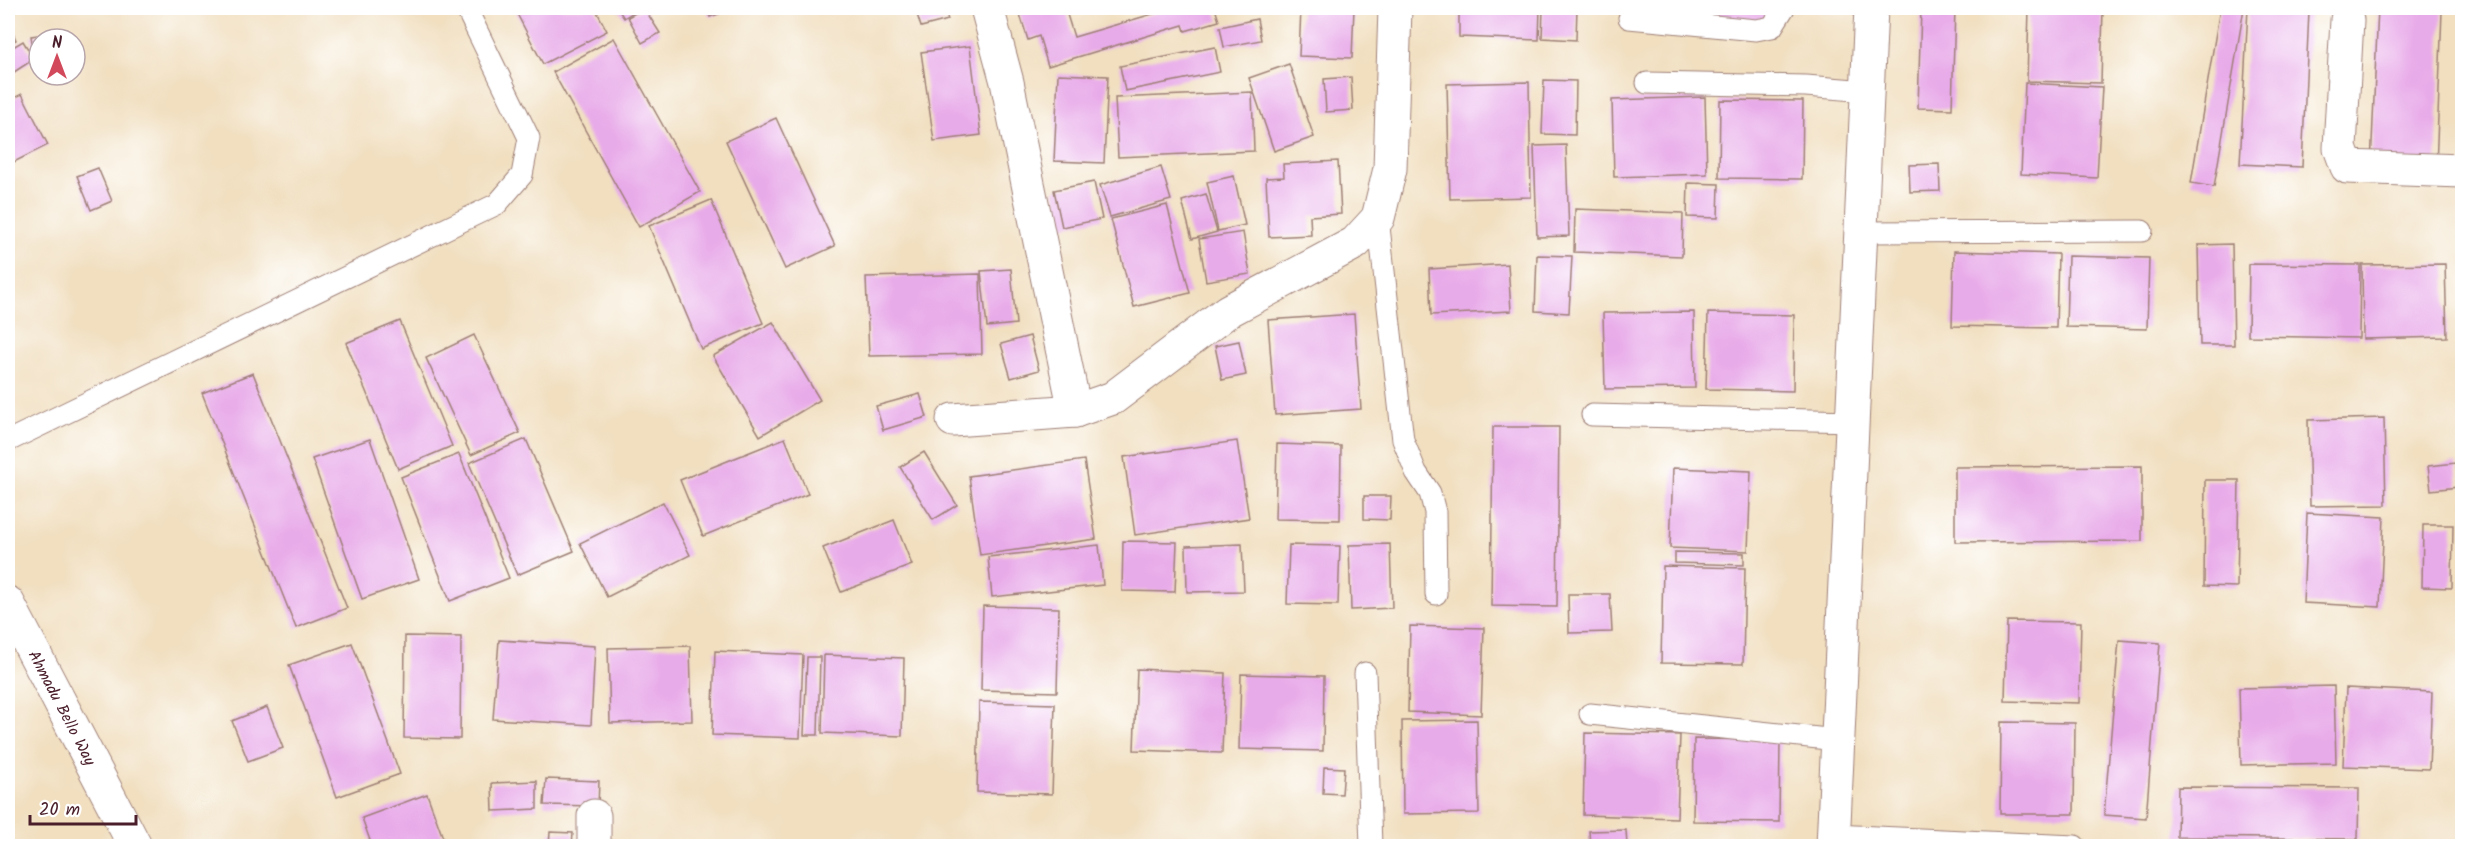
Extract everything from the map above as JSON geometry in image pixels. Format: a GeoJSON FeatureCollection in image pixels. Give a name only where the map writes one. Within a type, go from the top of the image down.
{"type":"FeatureCollection","features":[{"type":"Feature","properties":{"kind":"street"},"geometry":{"type":"LineString","coordinates":[[987,8],[1007,82],[1075,411]]}},
{"type":"Feature","properties":{"kind":"street"},"geometry":{"type":"LineString","coordinates":[[953,420],[1075,411],[1113,398],[1228,311],[1355,243],[1378,218],[1390,169],[1395,8]]}},
{"type":"Feature","properties":{"kind":"street"},"geometry":{"type":"LineString","coordinates":[[1833,841],[1871,8]]}},
{"type":"Feature","properties":{"kind":"street"},"geometry":{"type":"LineString","coordinates":[[2347,20],[2340,148],[2347,166],[2463,171]]}},
{"type":"Feature","properties":{"kind":"street","name":"Ahmadu Bello Way"},"geometry":{"type":"LineString","coordinates":[[8,603],[135,846]]}},
{"type":"Feature","properties":{"kind":"lane"},"geometry":{"type":"LineString","coordinates":[[8,441],[497,204],[522,175],[529,138],[466,8]]}},
{"type":"Feature","properties":{"kind":"lane"},"geometry":{"type":"LineString","coordinates":[[1629,18],[1756,30],[1772,27],[1784,8]]}},
{"type":"Feature","properties":{"kind":"lane"},"geometry":{"type":"LineString","coordinates":[[1647,83],[1806,86],[1867,91]]}},
{"type":"Feature","properties":{"kind":"lane"},"geometry":{"type":"LineString","coordinates":[[1378,218],[1403,440],[1416,472],[1430,493],[1435,512],[1436,594]]}},
{"type":"Feature","properties":{"kind":"lane"},"geometry":{"type":"LineString","coordinates":[[1861,232],[2142,231]]}},
{"type":"Feature","properties":{"kind":"lane"},"geometry":{"type":"LineString","coordinates":[[1592,415],[1852,421]]}},
{"type":"Feature","properties":{"kind":"lane"},"geometry":{"type":"LineString","coordinates":[[1365,673],[1371,846]]}},
{"type":"Feature","properties":{"kind":"lane"},"geometry":{"type":"LineString","coordinates":[[1590,714],[1837,741]]}},
{"type":"Feature","properties":{"kind":"lane"},"geometry":{"type":"LineString","coordinates":[[1833,841],[2075,846]]}},
{"type":"Feature","properties":{"kind":"building"},"geometry":{"type":"Polygon","coordinates":[[[514,8],[595,8],[607,31],[543,64],[514,8]]]}},
{"type":"Feature","properties":{"kind":"building"},"geometry":{"type":"Polygon","coordinates":[[[617,8],[640,8],[624,18],[617,8]]]}},
{"type":"Feature","properties":{"kind":"building"},"geometry":{"type":"Polygon","coordinates":[[[644,8],[660,33],[642,43],[628,17],[644,8]]]}},
{"type":"Feature","properties":{"kind":"building"},"geometry":{"type":"Polygon","coordinates":[[[706,8],[735,8],[710,17],[706,8]]]}},
{"type":"Feature","properties":{"kind":"building"},"geometry":{"type":"Polygon","coordinates":[[[915,8],[944,8],[948,20],[921,27],[915,8]]]}},
{"type":"Feature","properties":{"kind":"building"},"geometry":{"type":"Polygon","coordinates":[[[1018,8],[1065,8],[1074,37],[1173,8],[1215,8],[1219,21],[1185,31],[1183,25],[1048,66],[1039,36],[1028,40],[1018,8]]]}},
{"type":"Feature","properties":{"kind":"building"},"geometry":{"type":"Polygon","coordinates":[[[1301,8],[1354,8],[1352,58],[1299,56],[1301,8]]]}},
{"type":"Feature","properties":{"kind":"building"},"geometry":{"type":"Polygon","coordinates":[[[1459,8],[1540,8],[1539,40],[1459,37],[1459,8]]]}},
{"type":"Feature","properties":{"kind":"building"},"geometry":{"type":"Polygon","coordinates":[[[1543,8],[1577,8],[1576,40],[1542,38],[1543,8]]]}},
{"type":"Feature","properties":{"kind":"building"},"geometry":{"type":"Polygon","coordinates":[[[1688,8],[1771,8],[1770,23],[1687,20],[1688,8]]]}},
{"type":"Feature","properties":{"kind":"building"},"geometry":{"type":"Polygon","coordinates":[[[1921,8],[1955,8],[1952,109],[1918,108],[1921,8]]]}},
{"type":"Feature","properties":{"kind":"building"},"geometry":{"type":"Polygon","coordinates":[[[2029,8],[2103,8],[2101,83],[2027,81],[2029,8]]]}},
{"type":"Feature","properties":{"kind":"building"},"geometry":{"type":"Polygon","coordinates":[[[2220,8],[2244,8],[2214,187],[2191,183],[2220,8]]]}},
{"type":"Feature","properties":{"kind":"building"},"geometry":{"type":"Polygon","coordinates":[[[2248,8],[2309,11],[2302,167],[2240,164],[2248,8]]]}},
{"type":"Feature","properties":{"kind":"building"},"geometry":{"type":"Polygon","coordinates":[[[2378,8],[2442,11],[2436,168],[2371,165],[2378,8]]]}},
{"type":"Feature","properties":{"kind":"building"},"geometry":{"type":"Polygon","coordinates":[[[1257,19],[1261,40],[1224,47],[1220,27],[1257,19]]]}},
{"type":"Feature","properties":{"kind":"building"},"geometry":{"type":"Polygon","coordinates":[[[8,22],[16,40],[8,44],[8,22]]]}},
{"type":"Feature","properties":{"kind":"building"},"geometry":{"type":"Polygon","coordinates":[[[614,38],[700,192],[639,227],[553,72],[614,38]]]}},
{"type":"Feature","properties":{"kind":"building"},"geometry":{"type":"Polygon","coordinates":[[[23,41],[27,48],[27,64],[8,76],[8,50],[23,41]]]}},
{"type":"Feature","properties":{"kind":"building"},"geometry":{"type":"Polygon","coordinates":[[[970,46],[981,135],[934,141],[921,52],[970,46]]]}},
{"type":"Feature","properties":{"kind":"building"},"geometry":{"type":"Polygon","coordinates":[[[1215,47],[1220,72],[1125,91],[1120,66],[1215,47]]]}},
{"type":"Feature","properties":{"kind":"building"},"geometry":{"type":"Polygon","coordinates":[[[1289,64],[1314,137],[1274,151],[1249,78],[1289,64]]]}},
{"type":"Feature","properties":{"kind":"building"},"geometry":{"type":"Polygon","coordinates":[[[1058,74],[1108,76],[1104,163],[1054,161],[1058,74]]]}},
{"type":"Feature","properties":{"kind":"building"},"geometry":{"type":"Polygon","coordinates":[[[1351,77],[1353,110],[1326,112],[1324,79],[1351,77]]]}},
{"type":"Feature","properties":{"kind":"building"},"geometry":{"type":"Polygon","coordinates":[[[1544,80],[1576,81],[1575,135],[1542,134],[1544,80]]]}},
{"type":"Feature","properties":{"kind":"building"},"geometry":{"type":"Polygon","coordinates":[[[1529,82],[1531,197],[1450,199],[1447,84],[1529,82]]]}},
{"type":"Feature","properties":{"kind":"building"},"geometry":{"type":"Polygon","coordinates":[[[2025,83],[2102,87],[2097,178],[2021,174],[2025,83]]]}},
{"type":"Feature","properties":{"kind":"building"},"geometry":{"type":"Polygon","coordinates":[[[1252,92],[1254,151],[1118,157],[1115,98],[1252,92]]]}},
{"type":"Feature","properties":{"kind":"building"},"geometry":{"type":"Polygon","coordinates":[[[22,94],[48,145],[8,165],[8,101],[22,94]]]}},
{"type":"Feature","properties":{"kind":"building"},"geometry":{"type":"Polygon","coordinates":[[[1705,97],[1707,174],[1614,177],[1612,100],[1705,97]]]}},
{"type":"Feature","properties":{"kind":"building"},"geometry":{"type":"Polygon","coordinates":[[[1720,100],[1803,101],[1802,179],[1719,178],[1720,100]]]}},
{"type":"Feature","properties":{"kind":"building"},"geometry":{"type":"Polygon","coordinates":[[[776,118],[835,246],[785,269],[726,141],[776,118]]]}},
{"type":"Feature","properties":{"kind":"building"},"geometry":{"type":"Polygon","coordinates":[[[1566,145],[1569,236],[1537,237],[1534,146],[1566,145]]]}},
{"type":"Feature","properties":{"kind":"building"},"geometry":{"type":"Polygon","coordinates":[[[1338,161],[1341,214],[1310,216],[1311,235],[1269,237],[1266,178],[1284,177],[1283,164],[1338,161]]]}},
{"type":"Feature","properties":{"kind":"building"},"geometry":{"type":"Polygon","coordinates":[[[1939,164],[1940,191],[1910,192],[1909,165],[1939,164]]]}},
{"type":"Feature","properties":{"kind":"building"},"geometry":{"type":"Polygon","coordinates":[[[1161,167],[1171,200],[1110,217],[1100,185],[1161,167]]]}},
{"type":"Feature","properties":{"kind":"building"},"geometry":{"type":"Polygon","coordinates":[[[98,168],[112,201],[91,210],[77,176],[98,168]]]}},
{"type":"Feature","properties":{"kind":"building"},"geometry":{"type":"Polygon","coordinates":[[[1234,176],[1245,225],[1218,231],[1207,182],[1234,176]]]}},
{"type":"Feature","properties":{"kind":"building"},"geometry":{"type":"Polygon","coordinates":[[[1094,182],[1102,219],[1062,227],[1054,190],[1094,182]]]}},
{"type":"Feature","properties":{"kind":"building"},"geometry":{"type":"Polygon","coordinates":[[[1688,183],[1719,184],[1718,218],[1687,217],[1688,183]]]}},
{"type":"Feature","properties":{"kind":"building"},"geometry":{"type":"Polygon","coordinates":[[[1206,194],[1217,232],[1192,239],[1182,201],[1206,194]]]}},
{"type":"Feature","properties":{"kind":"building"},"geometry":{"type":"Polygon","coordinates":[[[711,200],[763,323],[701,349],[649,226],[711,200]]]}},
{"type":"Feature","properties":{"kind":"building"},"geometry":{"type":"Polygon","coordinates":[[[1167,205],[1190,293],[1134,307],[1111,219],[1167,205]]]}},
{"type":"Feature","properties":{"kind":"building"},"geometry":{"type":"Polygon","coordinates":[[[1575,209],[1683,213],[1682,256],[1574,252],[1575,209]]]}},
{"type":"Feature","properties":{"kind":"building"},"geometry":{"type":"Polygon","coordinates":[[[1243,232],[1250,274],[1206,281],[1199,239],[1243,232]]]}},
{"type":"Feature","properties":{"kind":"building"},"geometry":{"type":"Polygon","coordinates":[[[2232,244],[2234,345],[2200,345],[2198,245],[2232,244]]]}},
{"type":"Feature","properties":{"kind":"building"},"geometry":{"type":"Polygon","coordinates":[[[1954,251],[2058,254],[2056,328],[1952,326],[1954,251]]]}},
{"type":"Feature","properties":{"kind":"building"},"geometry":{"type":"Polygon","coordinates":[[[1537,255],[1572,256],[1569,313],[1535,311],[1537,255]]]}},
{"type":"Feature","properties":{"kind":"building"},"geometry":{"type":"Polygon","coordinates":[[[2068,256],[2149,258],[2147,329],[2066,327],[2068,256]]]}},
{"type":"Feature","properties":{"kind":"building"},"geometry":{"type":"Polygon","coordinates":[[[1508,264],[1511,311],[1431,315],[1429,269],[1508,264]]]}},
{"type":"Feature","properties":{"kind":"building"},"geometry":{"type":"Polygon","coordinates":[[[2249,264],[2360,265],[2359,338],[2248,336],[2249,264]]]}},
{"type":"Feature","properties":{"kind":"building"},"geometry":{"type":"Polygon","coordinates":[[[2445,264],[2447,337],[2363,339],[2362,265],[2445,264]]]}},
{"type":"Feature","properties":{"kind":"building"},"geometry":{"type":"Polygon","coordinates":[[[1011,269],[1016,324],[987,327],[981,271],[1011,269]]]}},
{"type":"Feature","properties":{"kind":"building"},"geometry":{"type":"Polygon","coordinates":[[[980,274],[982,354],[869,356],[866,277],[980,274]]]}},
{"type":"Feature","properties":{"kind":"building"},"geometry":{"type":"Polygon","coordinates":[[[1694,312],[1695,388],[1605,389],[1603,313],[1694,312]]]}},
{"type":"Feature","properties":{"kind":"building"},"geometry":{"type":"Polygon","coordinates":[[[1708,313],[1794,315],[1793,391],[1706,389],[1708,313]]]}},
{"type":"Feature","properties":{"kind":"building"},"geometry":{"type":"Polygon","coordinates":[[[1354,314],[1361,409],[1275,415],[1268,320],[1354,314]]]}},
{"type":"Feature","properties":{"kind":"building"},"geometry":{"type":"Polygon","coordinates":[[[400,321],[452,446],[398,469],[346,343],[400,321]]]}},
{"type":"Feature","properties":{"kind":"building"},"geometry":{"type":"Polygon","coordinates":[[[773,322],[820,400],[760,436],[713,356],[773,322]]]}},
{"type":"Feature","properties":{"kind":"building"},"geometry":{"type":"Polygon","coordinates":[[[474,335],[520,433],[471,455],[426,358],[474,335]]]}},
{"type":"Feature","properties":{"kind":"building"},"geometry":{"type":"Polygon","coordinates":[[[1030,336],[1039,370],[1011,378],[1001,344],[1030,336]]]}},
{"type":"Feature","properties":{"kind":"building"},"geometry":{"type":"Polygon","coordinates":[[[1239,341],[1246,375],[1222,380],[1215,346],[1239,341]]]}},
{"type":"Feature","properties":{"kind":"building"},"geometry":{"type":"Polygon","coordinates":[[[253,373],[347,608],[296,628],[202,393],[253,373]]]}},
{"type":"Feature","properties":{"kind":"building"},"geometry":{"type":"Polygon","coordinates":[[[920,394],[927,417],[883,430],[876,406],[920,394]]]}},
{"type":"Feature","properties":{"kind":"building"},"geometry":{"type":"Polygon","coordinates":[[[2384,418],[2386,505],[2310,506],[2308,420],[2384,418]]]}},
{"type":"Feature","properties":{"kind":"building"},"geometry":{"type":"Polygon","coordinates":[[[1493,427],[1559,427],[1557,607],[1491,606],[1493,427]]]}},
{"type":"Feature","properties":{"kind":"building"},"geometry":{"type":"Polygon","coordinates":[[[785,438],[808,494],[703,536],[680,480],[785,438]]]}},
{"type":"Feature","properties":{"kind":"building"},"geometry":{"type":"Polygon","coordinates":[[[370,439],[419,579],[362,599],[312,459],[370,439]]]}},
{"type":"Feature","properties":{"kind":"building"},"geometry":{"type":"Polygon","coordinates":[[[526,439],[574,551],[517,575],[469,463],[526,439]]]}},
{"type":"Feature","properties":{"kind":"building"},"geometry":{"type":"Polygon","coordinates":[[[1237,441],[1249,518],[1135,535],[1124,457],[1237,441]]]}},
{"type":"Feature","properties":{"kind":"building"},"geometry":{"type":"Polygon","coordinates":[[[1277,444],[1341,446],[1340,520],[1275,519],[1277,444]]]}},
{"type":"Feature","properties":{"kind":"building"},"geometry":{"type":"Polygon","coordinates":[[[924,452],[957,505],[933,520],[900,467],[924,452]]]}},
{"type":"Feature","properties":{"kind":"building"},"geometry":{"type":"Polygon","coordinates":[[[459,454],[509,578],[450,601],[401,477],[459,454]]]}},
{"type":"Feature","properties":{"kind":"building"},"geometry":{"type":"Polygon","coordinates":[[[1084,460],[1096,539],[980,555],[969,476],[1084,460]]]}},
{"type":"Feature","properties":{"kind":"building"},"geometry":{"type":"Polygon","coordinates":[[[2456,463],[2458,487],[2431,490],[2428,466],[2456,463]]]}},
{"type":"Feature","properties":{"kind":"building"},"geometry":{"type":"Polygon","coordinates":[[[2142,466],[2142,541],[1955,542],[1955,467],[2142,466]]]}},
{"type":"Feature","properties":{"kind":"building"},"geometry":{"type":"Polygon","coordinates":[[[1673,468],[1751,471],[1748,551],[1670,548],[1673,468]]]}},
{"type":"Feature","properties":{"kind":"building"},"geometry":{"type":"Polygon","coordinates":[[[2205,480],[2239,480],[2237,587],[2204,586],[2205,480]]]}},
{"type":"Feature","properties":{"kind":"building"},"geometry":{"type":"Polygon","coordinates":[[[1364,496],[1391,496],[1390,520],[1364,519],[1364,496]]]}},
{"type":"Feature","properties":{"kind":"building"},"geometry":{"type":"Polygon","coordinates":[[[663,502],[690,555],[607,597],[580,543],[663,502]]]}},
{"type":"Feature","properties":{"kind":"building"},"geometry":{"type":"Polygon","coordinates":[[[2307,513],[2384,517],[2380,607],[2303,603],[2307,513]]]}},
{"type":"Feature","properties":{"kind":"building"},"geometry":{"type":"Polygon","coordinates":[[[894,520],[912,565],[841,592],[823,548],[894,520]]]}},
{"type":"Feature","properties":{"kind":"building"},"geometry":{"type":"Polygon","coordinates":[[[2423,525],[2453,525],[2452,588],[2422,587],[2423,525]]]}},
{"type":"Feature","properties":{"kind":"building"},"geometry":{"type":"Polygon","coordinates":[[[1123,541],[1177,542],[1175,592],[1122,591],[1123,541]]]}},
{"type":"Feature","properties":{"kind":"building"},"geometry":{"type":"Polygon","coordinates":[[[1242,544],[1244,591],[1187,592],[1186,546],[1242,544]]]}},
{"type":"Feature","properties":{"kind":"building"},"geometry":{"type":"Polygon","coordinates":[[[1390,544],[1392,608],[1351,610],[1349,545],[1390,544]]]}},
{"type":"Feature","properties":{"kind":"building"},"geometry":{"type":"Polygon","coordinates":[[[1099,545],[1103,585],[992,597],[988,557],[1099,545]]]}},
{"type":"Feature","properties":{"kind":"building"},"geometry":{"type":"Polygon","coordinates":[[[1289,545],[1340,546],[1338,605],[1287,604],[1289,545]]]}},
{"type":"Feature","properties":{"kind":"building"},"geometry":{"type":"Polygon","coordinates":[[[1675,552],[1744,553],[1744,565],[1675,563],[1675,552]]]}},
{"type":"Feature","properties":{"kind":"building"},"geometry":{"type":"Polygon","coordinates":[[[1663,566],[1745,568],[1743,664],[1661,663],[1663,566]]]}},
{"type":"Feature","properties":{"kind":"building"},"geometry":{"type":"Polygon","coordinates":[[[1568,594],[1610,594],[1612,632],[1569,633],[1568,594]]]}},
{"type":"Feature","properties":{"kind":"building"},"geometry":{"type":"Polygon","coordinates":[[[983,606],[1059,608],[1057,692],[981,690],[983,606]]]}},
{"type":"Feature","properties":{"kind":"building"},"geometry":{"type":"Polygon","coordinates":[[[2007,621],[2081,622],[2079,703],[2005,701],[2007,621]]]}},
{"type":"Feature","properties":{"kind":"building"},"geometry":{"type":"Polygon","coordinates":[[[1410,626],[1484,628],[1481,715],[1408,712],[1410,626]]]}},
{"type":"Feature","properties":{"kind":"building"},"geometry":{"type":"Polygon","coordinates":[[[405,636],[461,637],[460,739],[404,738],[405,636]]]}},
{"type":"Feature","properties":{"kind":"building"},"geometry":{"type":"Polygon","coordinates":[[[499,640],[595,646],[591,725],[493,719],[499,640]]]}},
{"type":"Feature","properties":{"kind":"building"},"geometry":{"type":"Polygon","coordinates":[[[2119,640],[2160,643],[2146,818],[2104,815],[2119,640]]]}},
{"type":"Feature","properties":{"kind":"building"},"geometry":{"type":"Polygon","coordinates":[[[352,643],[400,774],[337,797],[289,665],[352,643]]]}},
{"type":"Feature","properties":{"kind":"building"},"geometry":{"type":"Polygon","coordinates":[[[690,646],[692,721],[610,723],[608,648],[690,646]]]}},
{"type":"Feature","properties":{"kind":"building"},"geometry":{"type":"Polygon","coordinates":[[[715,651],[803,655],[800,738],[712,735],[715,651]]]}},
{"type":"Feature","properties":{"kind":"building"},"geometry":{"type":"Polygon","coordinates":[[[824,655],[904,658],[902,736],[822,733],[824,655]]]}},
{"type":"Feature","properties":{"kind":"building"},"geometry":{"type":"Polygon","coordinates":[[[807,657],[820,657],[818,735],[804,735],[807,657]]]}},
{"type":"Feature","properties":{"kind":"building"},"geometry":{"type":"Polygon","coordinates":[[[1137,669],[1225,673],[1222,753],[1134,750],[1137,669]]]}},
{"type":"Feature","properties":{"kind":"building"},"geometry":{"type":"Polygon","coordinates":[[[1241,674],[1324,676],[1323,751],[1239,749],[1241,674]]]}},
{"type":"Feature","properties":{"kind":"building"},"geometry":{"type":"Polygon","coordinates":[[[2334,686],[2336,763],[2241,765],[2239,688],[2334,686]]]}},
{"type":"Feature","properties":{"kind":"building"},"geometry":{"type":"Polygon","coordinates":[[[2346,688],[2432,692],[2429,769],[2343,766],[2346,688]]]}},
{"type":"Feature","properties":{"kind":"building"},"geometry":{"type":"Polygon","coordinates":[[[979,702],[1055,704],[1052,794],[977,792],[979,702]]]}},
{"type":"Feature","properties":{"kind":"building"},"geometry":{"type":"Polygon","coordinates":[[[267,707],[283,748],[248,761],[232,721],[267,707]]]}},
{"type":"Feature","properties":{"kind":"building"},"geometry":{"type":"Polygon","coordinates":[[[1477,720],[1479,813],[1403,814],[1402,721],[1477,720]]]}},
{"type":"Feature","properties":{"kind":"building"},"geometry":{"type":"Polygon","coordinates":[[[2001,722],[2075,723],[2074,814],[2000,814],[2001,722]]]}},
{"type":"Feature","properties":{"kind":"building"},"geometry":{"type":"Polygon","coordinates":[[[1585,733],[1680,735],[1677,818],[1583,815],[1585,733]]]}},
{"type":"Feature","properties":{"kind":"building"},"geometry":{"type":"Polygon","coordinates":[[[1694,739],[1780,740],[1779,822],[1693,821],[1694,739]]]}},
{"type":"Feature","properties":{"kind":"building"},"geometry":{"type":"Polygon","coordinates":[[[1324,767],[1344,768],[1342,794],[1323,793],[1324,767]]]}},
{"type":"Feature","properties":{"kind":"building"},"geometry":{"type":"Polygon","coordinates":[[[546,779],[599,781],[598,806],[544,805],[546,779]]]}},
{"type":"Feature","properties":{"kind":"building"},"geometry":{"type":"Polygon","coordinates":[[[537,781],[537,809],[493,811],[492,783],[537,781]]]}},
{"type":"Feature","properties":{"kind":"building"},"geometry":{"type":"Polygon","coordinates":[[[2178,787],[2359,788],[2358,839],[2177,837],[2178,787]]]}},
{"type":"Feature","properties":{"kind":"building"},"geometry":{"type":"Polygon","coordinates":[[[427,794],[446,846],[372,846],[362,818],[427,794]]]}},
{"type":"Feature","properties":{"kind":"building"},"geometry":{"type":"Polygon","coordinates":[[[1626,830],[1627,846],[1590,846],[1589,831],[1626,830]]]}},
{"type":"Feature","properties":{"kind":"building"},"geometry":{"type":"Polygon","coordinates":[[[550,832],[573,833],[572,846],[549,846],[550,832]]]}}]}
